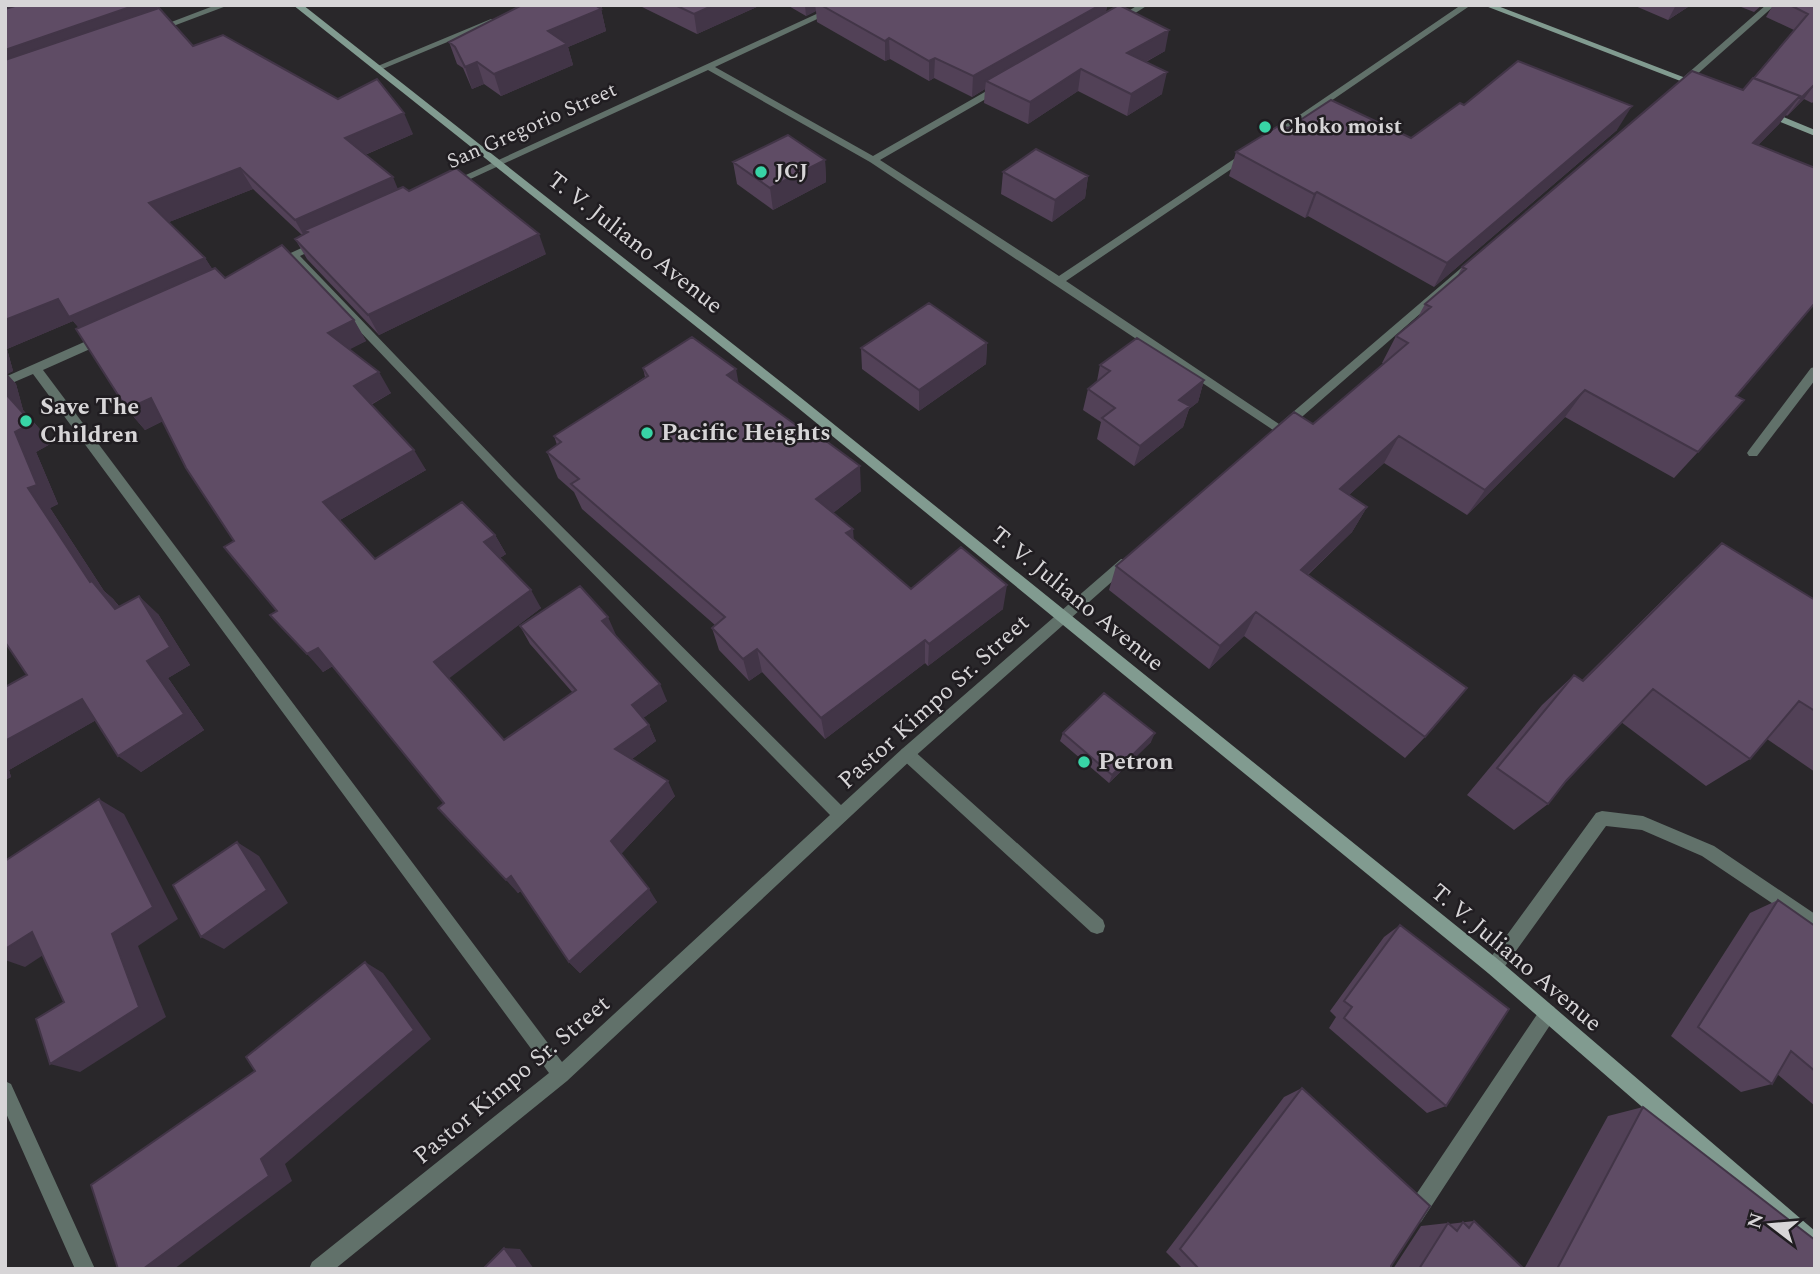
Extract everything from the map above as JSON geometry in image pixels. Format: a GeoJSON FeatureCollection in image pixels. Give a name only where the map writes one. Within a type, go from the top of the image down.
{"type":"FeatureCollection","features":[{"type":"Feature","properties":{"kind":"main road","name":"T. V. Juliano Avenue"},"geometry":{"type":"LineString","coordinates":[[297,5],[775,383],[1494,967],[1814,1253]]}},
{"type":"Feature","properties":{"kind":"main road"},"geometry":{"type":"LineString","coordinates":[[1487,5],[1712,90]]}},
{"type":"Feature","properties":{"kind":"main road"},"geometry":{"type":"LineString","coordinates":[[1751,106],[1815,133]]}},
{"type":"Feature","properties":{"kind":"street"},"geometry":{"type":"LineString","coordinates":[[147,32],[225,5]]}},
{"type":"Feature","properties":{"kind":"street","name":"San Gregorio Street"},"geometry":{"type":"LineString","coordinates":[[433,192],[843,5]]}},
{"type":"Feature","properties":{"kind":"street"},"geometry":{"type":"LineString","coordinates":[[1109,25],[1144,5]]}},
{"type":"Feature","properties":{"kind":"street"},"geometry":{"type":"LineString","coordinates":[[1264,143],[1467,5]]}},
{"type":"Feature","properties":{"kind":"street"},"geometry":{"type":"LineString","coordinates":[[1666,98],[1771,5]]}},
{"type":"Feature","properties":{"kind":"street"},"geometry":{"type":"LineString","coordinates":[[377,68],[510,15]]}},
{"type":"Feature","properties":{"kind":"street"},"geometry":{"type":"LineString","coordinates":[[709,67],[873,160],[1059,281],[1274,434],[1478,259]]}},
{"type":"Feature","properties":{"kind":"street"},"geometry":{"type":"LineString","coordinates":[[873,160],[1014,79]]}},
{"type":"Feature","properties":{"kind":"street"},"geometry":{"type":"LineString","coordinates":[[1059,281],[1252,151]]}},
{"type":"Feature","properties":{"kind":"street"},"geometry":{"type":"LineString","coordinates":[[268,266],[331,238]]}},
{"type":"Feature","properties":{"kind":"street"},"geometry":{"type":"LineString","coordinates":[[293,255],[510,482],[841,815]]}},
{"type":"Feature","properties":{"kind":"street"},"geometry":{"type":"LineString","coordinates":[[5,382],[121,330]]}},
{"type":"Feature","properties":{"kind":"street"},"geometry":{"type":"LineString","coordinates":[[35,368],[561,1075]]}},
{"type":"Feature","properties":{"kind":"street"},"geometry":{"type":"LineString","coordinates":[[1753,453],[1815,371]]}},
{"type":"Feature","properties":{"kind":"street","name":"Pastor Kimpo Sr. Street"},"geometry":{"type":"LineString","coordinates":[[319,1269],[561,1075],[907,754],[1135,555]]}},
{"type":"Feature","properties":{"kind":"street"},"geometry":{"type":"LineString","coordinates":[[907,754],[1097,926]]}},
{"type":"Feature","properties":{"kind":"street"},"geometry":{"type":"LineString","coordinates":[[1494,967],[1602,818],[1643,823],[1708,851],[1815,924]]}},
{"type":"Feature","properties":{"kind":"street"},"geometry":{"type":"LineString","coordinates":[[1402,1234],[1548,1013]]}},
{"type":"Feature","properties":{"kind":"street"},"geometry":{"type":"LineString","coordinates":[[5,1090],[85,1269]]}},
{"type":"Feature","properties":{"kind":"building"},"geometry":{"type":"Polygon","coordinates":[[[18,5],[136,5],[5,50],[5,9],[18,5]]]}},
{"type":"Feature","properties":{"kind":"building"},"geometry":{"type":"Polygon","coordinates":[[[522,5],[595,5],[601,9],[548,31],[567,44],[494,74],[477,62],[465,67],[455,47],[449,42],[522,5]]]}},
{"type":"Feature","properties":{"kind":"building"},"geometry":{"type":"Polygon","coordinates":[[[675,5],[714,5],[694,14],[675,5]]]}},
{"type":"Feature","properties":{"kind":"building"},"geometry":{"type":"Polygon","coordinates":[[[821,5],[1100,5],[973,76],[935,58],[929,61],[889,38],[885,41],[821,5]]]}},
{"type":"Feature","properties":{"kind":"building"},"geometry":{"type":"Polygon","coordinates":[[[1119,5],[1169,30],[1127,53],[1167,72],[1131,94],[1081,69],[1030,102],[986,81],[1119,5]]]}},
{"type":"Feature","properties":{"kind":"building"},"geometry":{"type":"Polygon","coordinates":[[[1790,5],[1815,5],[1815,84],[1801,98],[1754,78],[1808,14],[1790,5]]]}},
{"type":"Feature","properties":{"kind":"building"},"geometry":{"type":"Polygon","coordinates":[[[159,8],[193,46],[223,35],[338,99],[377,79],[404,113],[345,138],[393,177],[295,220],[240,168],[149,203],[205,258],[69,317],[58,299],[5,320],[5,60],[159,8]]]}},
{"type":"Feature","properties":{"kind":"building"},"geometry":{"type":"Polygon","coordinates":[[[1518,61],[1632,106],[1447,263],[1317,192],[1314,194],[1236,152],[1280,125],[1288,128],[1331,100],[1411,138],[1460,103],[1464,105],[1518,61]]]}},
{"type":"Feature","properties":{"kind":"building"},"geometry":{"type":"Polygon","coordinates":[[[1692,71],[1743,90],[1753,78],[1800,96],[1753,143],[1815,168],[1815,303],[1736,396],[1744,400],[1698,452],[1585,390],[1485,490],[1399,436],[1340,489],[1367,507],[1301,570],[1467,688],[1425,737],[1256,612],[1220,646],[1116,566],[1294,412],[1313,424],[1408,343],[1396,336],[1431,307],[1425,304],[1466,269],[1462,267],[1692,71]]]}},
{"type":"Feature","properties":{"kind":"building"},"geometry":{"type":"Polygon","coordinates":[[[788,135],[825,160],[770,188],[733,162],[788,135]]]}},
{"type":"Feature","properties":{"kind":"building"},"geometry":{"type":"Polygon","coordinates":[[[1036,149],[1088,176],[1055,200],[1003,172],[1036,149]]]}},
{"type":"Feature","properties":{"kind":"building"},"geometry":{"type":"Polygon","coordinates":[[[456,168],[539,234],[368,315],[295,239],[308,232],[305,230],[403,187],[409,191],[456,168]]]}},
{"type":"Feature","properties":{"kind":"building"},"geometry":{"type":"Polygon","coordinates":[[[282,245],[354,320],[328,333],[379,372],[354,386],[414,450],[323,502],[375,559],[462,502],[495,535],[484,542],[531,590],[434,662],[504,740],[576,690],[520,626],[580,586],[608,617],[602,621],[660,684],[632,705],[649,725],[615,749],[668,781],[611,841],[649,889],[569,962],[511,876],[506,880],[438,808],[444,803],[318,648],[307,654],[270,615],[277,611],[224,547],[234,541],[186,468],[151,398],[127,409],[76,329],[215,268],[225,278],[282,245]]]}},
{"type":"Feature","properties":{"kind":"building"},"geometry":{"type":"Polygon","coordinates":[[[929,303],[987,343],[919,390],[861,348],[929,303]]]}},
{"type":"Feature","properties":{"kind":"building"},"geometry":{"type":"Polygon","coordinates":[[[692,337],[736,369],[727,375],[807,433],[811,430],[860,466],[816,499],[853,529],[846,533],[911,589],[961,547],[1007,585],[929,644],[925,640],[821,718],[757,649],[743,659],[712,628],[725,617],[571,484],[579,479],[547,452],[561,442],[554,436],[648,376],[643,368],[692,337]]]}},
{"type":"Feature","properties":{"kind":"building"},"geometry":{"type":"Polygon","coordinates":[[[1137,338],[1204,380],[1179,400],[1190,406],[1140,446],[1102,418],[1115,408],[1088,389],[1110,371],[1100,365],[1137,338]]]}},
{"type":"Feature","properties":{"kind":"building"},"geometry":{"type":"Polygon","coordinates":[[[5,393],[32,423],[15,432],[37,485],[28,488],[90,582],[92,581],[115,609],[139,596],[170,647],[147,661],[184,714],[118,756],[82,699],[5,741],[5,687],[27,675],[5,642],[5,393]]]}},
{"type":"Feature","properties":{"kind":"building"},"geometry":{"type":"Polygon","coordinates":[[[1722,543],[1815,600],[1815,711],[1799,701],[1750,759],[1653,689],[1566,781],[1548,804],[1497,768],[1574,675],[1583,681],[1722,543]]]}},
{"type":"Feature","properties":{"kind":"building"},"geometry":{"type":"Polygon","coordinates":[[[1104,693],[1155,733],[1112,775],[1063,733],[1104,693]]]}},
{"type":"Feature","properties":{"kind":"building"},"geometry":{"type":"Polygon","coordinates":[[[99,799],[153,907],[112,934],[139,1007],[50,1064],[36,1019],[64,1002],[32,932],[5,949],[5,861],[99,799]]]}},
{"type":"Feature","properties":{"kind":"building"},"geometry":{"type":"Polygon","coordinates":[[[237,842],[267,890],[201,937],[173,885],[237,842]]]}},
{"type":"Feature","properties":{"kind":"building"},"geometry":{"type":"Polygon","coordinates":[[[1778,900],[1815,926],[1815,1071],[1791,1051],[1772,1084],[1698,1027],[1778,900]]]}},
{"type":"Feature","properties":{"kind":"building"},"geometry":{"type":"Polygon","coordinates":[[[1400,925],[1509,1009],[1446,1106],[1344,1018],[1352,1007],[1344,1001],[1400,925]]]}},
{"type":"Feature","properties":{"kind":"building"},"geometry":{"type":"Polygon","coordinates":[[[365,962],[414,1030],[261,1159],[269,1176],[143,1269],[118,1269],[91,1185],[255,1071],[246,1057],[365,962]]]}},
{"type":"Feature","properties":{"kind":"building"},"geometry":{"type":"Polygon","coordinates":[[[1302,1088],[1430,1206],[1391,1269],[1199,1269],[1180,1249],[1302,1088]]]}},
{"type":"Feature","properties":{"kind":"building"},"geometry":{"type":"Polygon","coordinates":[[[1643,1107],[1815,1240],[1815,1269],[1557,1269],[1643,1107]]]}},
{"type":"Feature","properties":{"kind":"building"},"geometry":{"type":"Polygon","coordinates":[[[1474,1221],[1524,1269],[1419,1269],[1448,1223],[1457,1231],[1463,1222],[1469,1228],[1474,1221]]]}},
{"type":"Feature","properties":{"kind":"building"},"geometry":{"type":"Polygon","coordinates":[[[504,1248],[519,1269],[483,1269],[504,1248]]]}},
{"type":"Feature","properties":{"kind":"place","name":"Choko moist"},"geometry":{"type":"Point","coordinates":[1265,127]}},
{"type":"Feature","properties":{"kind":"place","name":"JCJ"},"geometry":{"type":"Point","coordinates":[761,172]}},
{"type":"Feature","properties":{"kind":"place","name":"Save The Children"},"geometry":{"type":"Point","coordinates":[26,421]}},
{"type":"Feature","properties":{"kind":"place","name":"Pacific Heights"},"geometry":{"type":"Point","coordinates":[647,433]}},
{"type":"Feature","properties":{"kind":"place","name":"Petron"},"geometry":{"type":"Point","coordinates":[1084,762]}}]}
